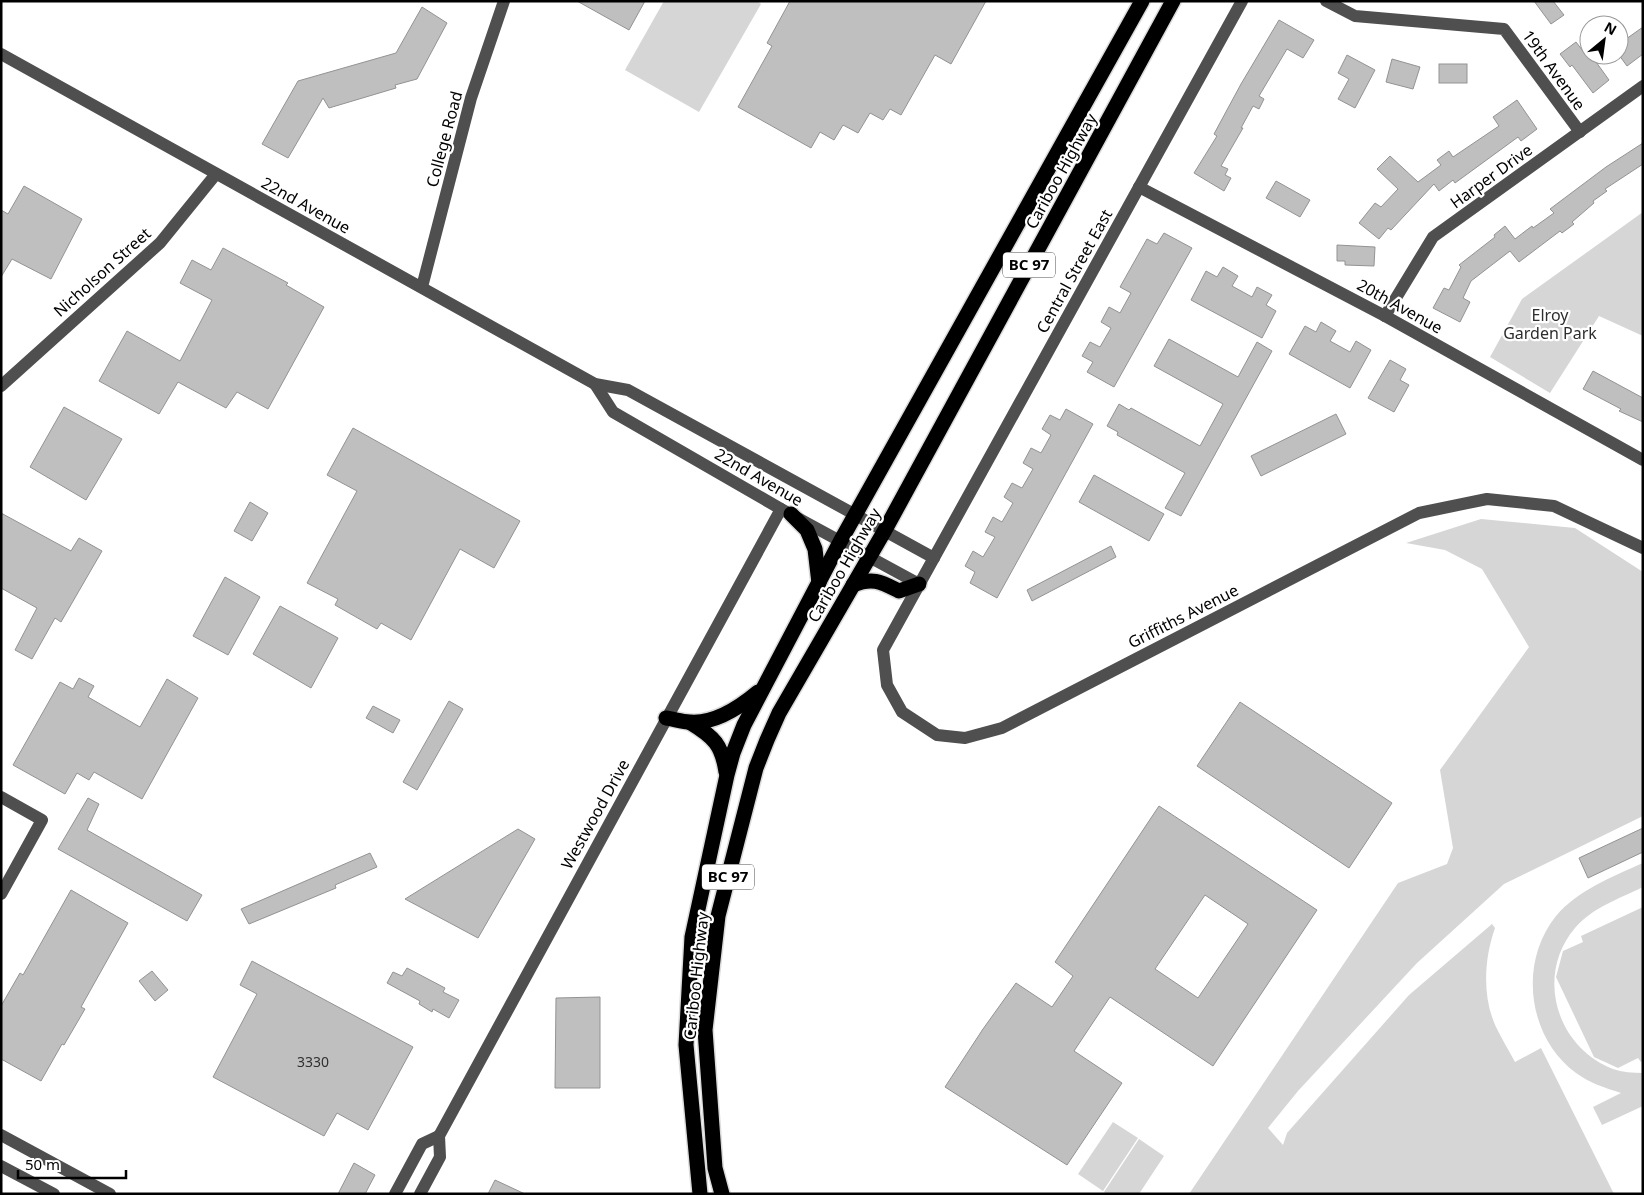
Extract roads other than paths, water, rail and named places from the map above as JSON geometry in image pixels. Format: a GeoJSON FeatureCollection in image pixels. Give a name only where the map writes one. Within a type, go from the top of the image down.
{"type":"FeatureCollection","features":[{"type":"Feature","properties":{"kind":"highway","name":"Cariboo Highway"},"geometry":{"type":"LineString","coordinates":[[700,1194],[686,1045],[692,937],[733,753],[744,726],[840,542],[1142,1]]}},
{"type":"Feature","properties":{"kind":"highway","name":"Cariboo Highway"},"geometry":{"type":"LineString","coordinates":[[722,1194],[715,1168],[705,1030],[718,916],[756,768],[780,713],[884,530],[1174,1]]}},
{"type":"Feature","properties":{"kind":"highway"},"geometry":{"type":"LineString","coordinates":[[786,512],[807,530],[815,549],[819,583]]}},
{"type":"Feature","properties":{"kind":"highway"},"geometry":{"type":"LineString","coordinates":[[853,585],[873,580],[899,591],[919,584]]}},
{"type":"Feature","properties":{"kind":"highway"},"geometry":{"type":"LineString","coordinates":[[692,723],[725,714],[743,705],[764,687]]}},
{"type":"Feature","properties":{"kind":"highway"},"geometry":{"type":"LineString","coordinates":[[666,718],[692,723],[708,734],[718,744],[724,758],[727,775]]}},
{"type":"Feature","properties":{"kind":"street","name":"College Road"},"geometry":{"type":"LineString","coordinates":[[422,288],[471,98],[504,1]]}},
{"type":"Feature","properties":{"kind":"street","name":"Central Street East"},"geometry":{"type":"LineString","coordinates":[[934,558],[1242,1]]}},
{"type":"Feature","properties":{"kind":"street","name":"19th Avenue"},"geometry":{"type":"LineString","coordinates":[[1326,1],[1355,16],[1504,29],[1580,132]]}},
{"type":"Feature","properties":{"kind":"street","name":"22nd Avenue"},"geometry":{"type":"LineString","coordinates":[[1,54],[595,384],[628,390],[934,558]]}},
{"type":"Feature","properties":{"kind":"street","name":"Harper Drive"},"geometry":{"type":"LineString","coordinates":[[1385,316],[1433,237],[1643,86]]}},
{"type":"Feature","properties":{"kind":"street","name":"Nicholson Street"},"geometry":{"type":"LineString","coordinates":[[1,386],[160,243],[216,174]]}},
{"type":"Feature","properties":{"kind":"street","name":"20th Avenue"},"geometry":{"type":"LineString","coordinates":[[1139,187],[1385,316],[1643,460]]}},
{"type":"Feature","properties":{"kind":"street","name":"22nd Avenue"},"geometry":{"type":"LineString","coordinates":[[595,384],[613,412],[786,512],[919,584]]}},
{"type":"Feature","properties":{"kind":"street","name":"Griffiths Avenue"},"geometry":{"type":"LineString","coordinates":[[934,558],[883,650],[887,685],[902,712],[937,735],[965,738],[1002,728],[1419,513],[1487,499],[1554,506],[1643,548]]}},
{"type":"Feature","properties":{"kind":"street","name":"Westwood Drive"},"geometry":{"type":"LineString","coordinates":[[420,1194],[440,1157],[439,1136],[666,718],[786,512]]}},
{"type":"Feature","properties":{"kind":"street"},"geometry":{"type":"LineString","coordinates":[[1,797],[42,820],[1,894]]}},
{"type":"Feature","properties":{"kind":"street"},"geometry":{"type":"LineString","coordinates":[[1,1135],[110,1194]]}},
{"type":"Feature","properties":{"kind":"street","name":"Westwood Drive"},"geometry":{"type":"LineString","coordinates":[[395,1194],[422,1144],[439,1136]]}},
{"type":"Feature","properties":{"kind":"street"},"geometry":{"type":"LineString","coordinates":[[1,1166],[54,1194]]}},
{"type":"Feature","properties":{"kind":"park label","name":"Elroy Garden Park"},"geometry":{"type":"Point","coordinates":[1550,324]}}]}
